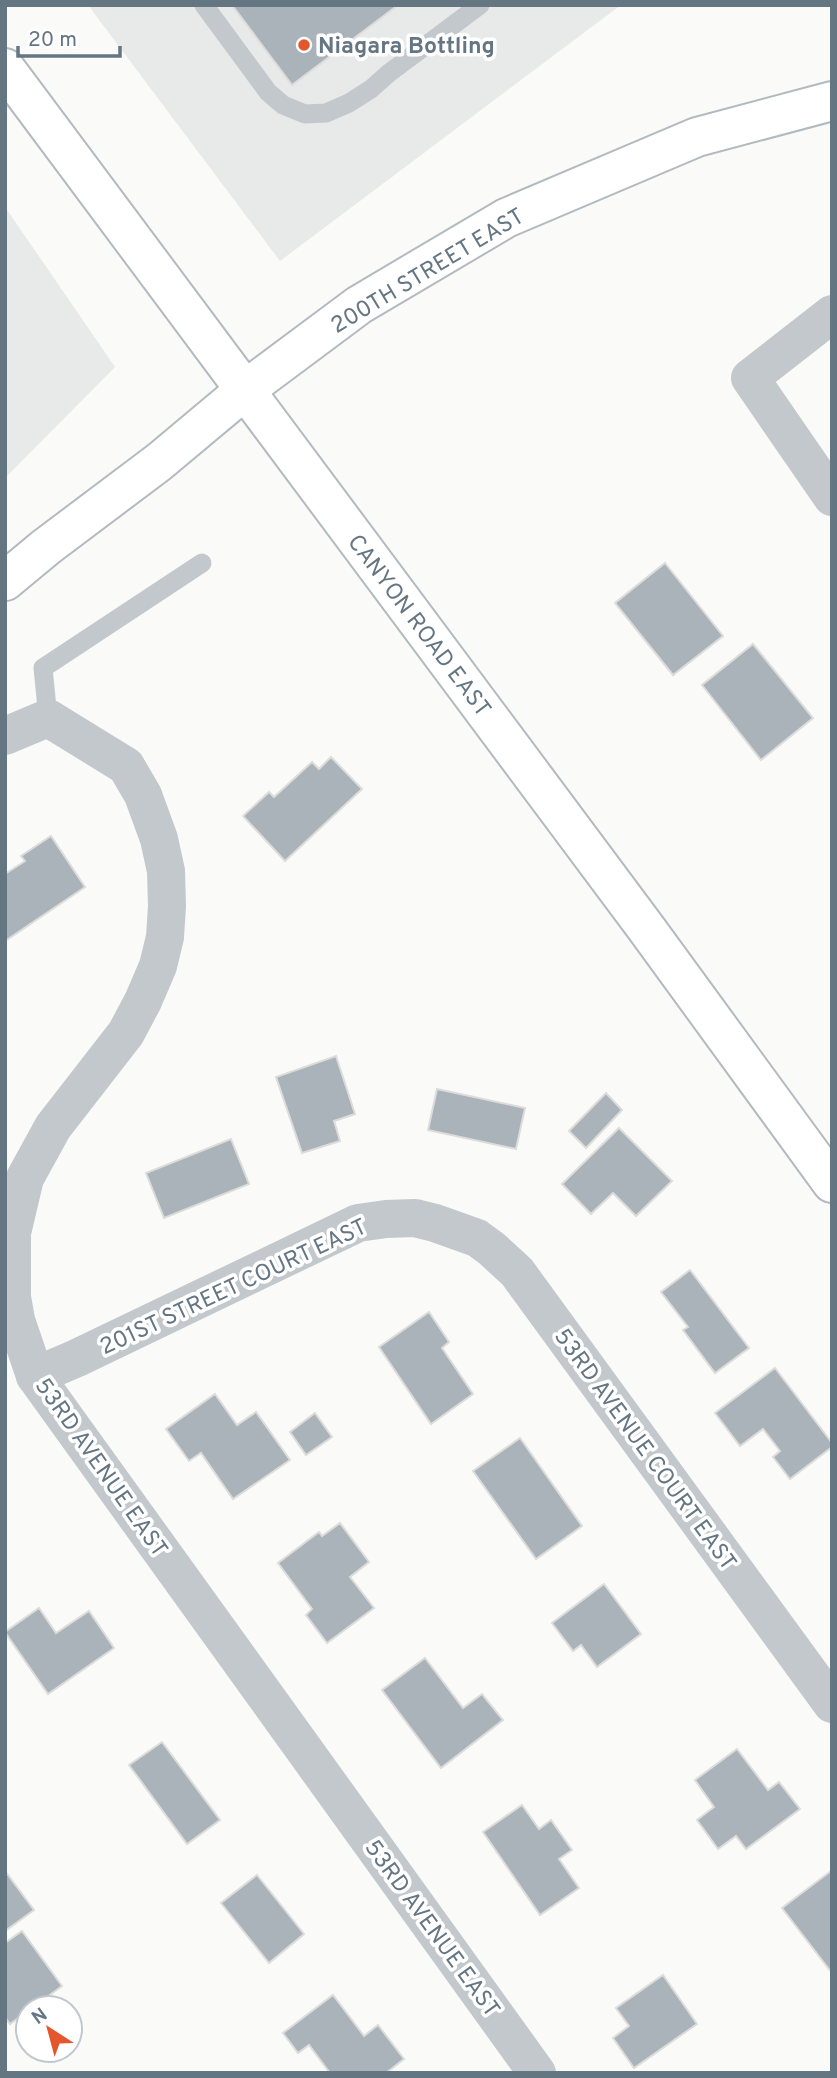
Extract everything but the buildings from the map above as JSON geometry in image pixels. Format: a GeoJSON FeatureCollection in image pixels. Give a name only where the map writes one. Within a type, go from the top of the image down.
{"type":"FeatureCollection","features":[{"type":"Feature","properties":{"kind":"main road","name":"CANYON ROAD EAST"},"geometry":{"type":"LineString","coordinates":[[5,68],[832,1183]]}},
{"type":"Feature","properties":{"kind":"main road","name":"200TH STREET EAST"},"geometry":{"type":"LineString","coordinates":[[5,580],[159,463],[245,390],[359,305],[506,218],[697,137],[832,101]]}},
{"type":"Feature","properties":{"kind":"street"},"geometry":{"type":"LineString","coordinates":[[828,483],[750,378],[832,314]]}},
{"type":"Feature","properties":{"kind":"street"},"geometry":{"type":"LineString","coordinates":[[5,736],[48,719]]}},
{"type":"Feature","properties":{"kind":"street","name":"53RD AVENUE EAST"},"geometry":{"type":"LineString","coordinates":[[48,719],[126,766],[143,795],[159,839],[166,871],[167,906],[165,937],[143,1001],[126,1032],[53,1127],[25,1178],[12,1233],[12,1297],[16,1320],[35,1376],[537,2073]]}},
{"type":"Feature","properties":{"kind":"street","name":"201ST STREET COURT EAST"},"geometry":{"type":"LineString","coordinates":[[35,1376],[358,1223],[415,1218],[435,1223]]}},
{"type":"Feature","properties":{"kind":"street","name":"53RD AVENUE COURT EAST"},"geometry":{"type":"LineString","coordinates":[[435,1223],[477,1238],[516,1272],[832,1704]]}},
{"type":"Feature","properties":{"kind":"lane"},"geometry":{"type":"LineString","coordinates":[[204,5],[268,92],[283,105],[305,114],[326,113],[349,103],[480,5]]}},
{"type":"Feature","properties":{"kind":"lane"},"geometry":{"type":"LineString","coordinates":[[48,719],[43,668],[202,563]]}},
{"type":"Feature","properties":{"kind":"shaded area"},"geometry":{"type":"Polygon","coordinates":[[[88,5],[621,5],[280,261],[88,5]]]}},
{"type":"Feature","properties":{"kind":"shaded area"},"geometry":{"type":"Polygon","coordinates":[[[5,207],[115,367],[5,478],[5,207]]]}},
{"type":"Feature","properties":{"kind":"place","name":"Niagara Bottling"},"geometry":{"type":"Point","coordinates":[304,45]}}]}
